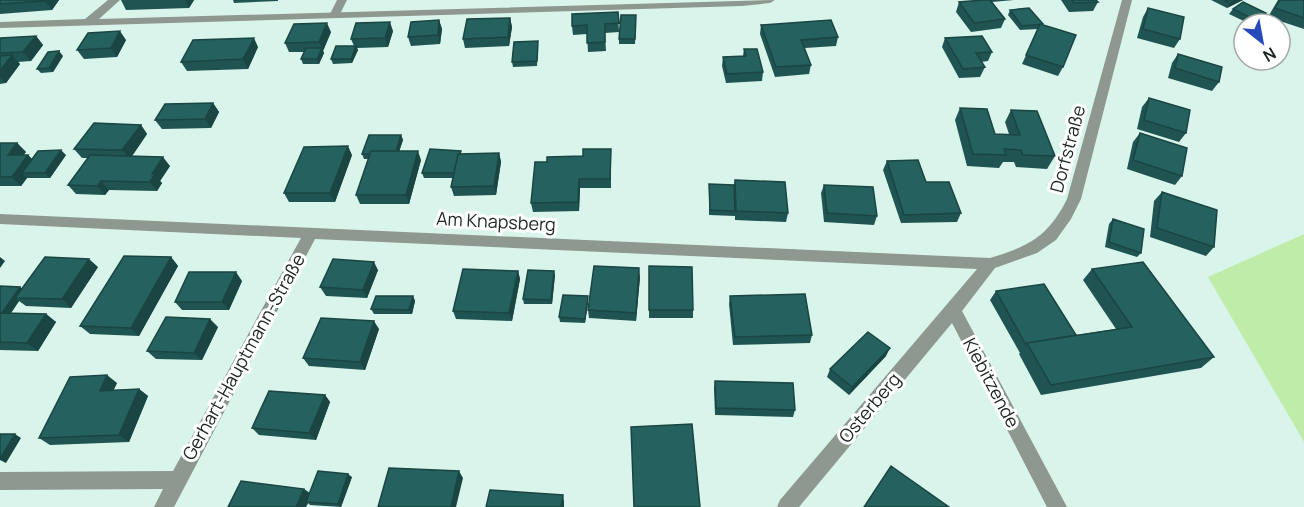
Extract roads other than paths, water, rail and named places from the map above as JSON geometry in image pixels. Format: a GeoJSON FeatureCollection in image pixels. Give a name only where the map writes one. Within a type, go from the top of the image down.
{"type":"FeatureCollection","features":[{"type":"Feature","properties":{"kind":"street"},"geometry":{"type":"LineString","coordinates":[[89,21],[116,0]]}},
{"type":"Feature","properties":{"kind":"street"},"geometry":{"type":"LineString","coordinates":[[0,25],[742,3],[770,0]]}},
{"type":"Feature","properties":{"kind":"street","name":"Dorfstraße"},"geometry":{"type":"LineString","coordinates":[[990,264],[1028,251],[1048,240],[1063,225],[1074,199],[1126,0]]}},
{"type":"Feature","properties":{"kind":"street","name":"Am Knapsberg"},"geometry":{"type":"LineString","coordinates":[[0,219],[990,264]]}},
{"type":"Feature","properties":{"kind":"street","name":"Gerhart-Hauptmann-Straße"},"geometry":{"type":"LineString","coordinates":[[164,507],[311,233]]}},
{"type":"Feature","properties":{"kind":"street"},"geometry":{"type":"LineString","coordinates":[[953,310],[990,264]]}},
{"type":"Feature","properties":{"kind":"street","name":"Osterberg"},"geometry":{"type":"LineString","coordinates":[[788,507],[953,310]]}},
{"type":"Feature","properties":{"kind":"street","name":"Kiebitzende"},"geometry":{"type":"LineString","coordinates":[[953,310],[1057,507]]}},
{"type":"Feature","properties":{"kind":"street","name":"Gerhart-Hauptmann-Straße"},"geometry":{"type":"LineString","coordinates":[[0,481],[177,480]]}},
{"type":"Feature","properties":{"kind":"lane"},"geometry":{"type":"LineString","coordinates":[[334,16],[342,0]]}}]}
